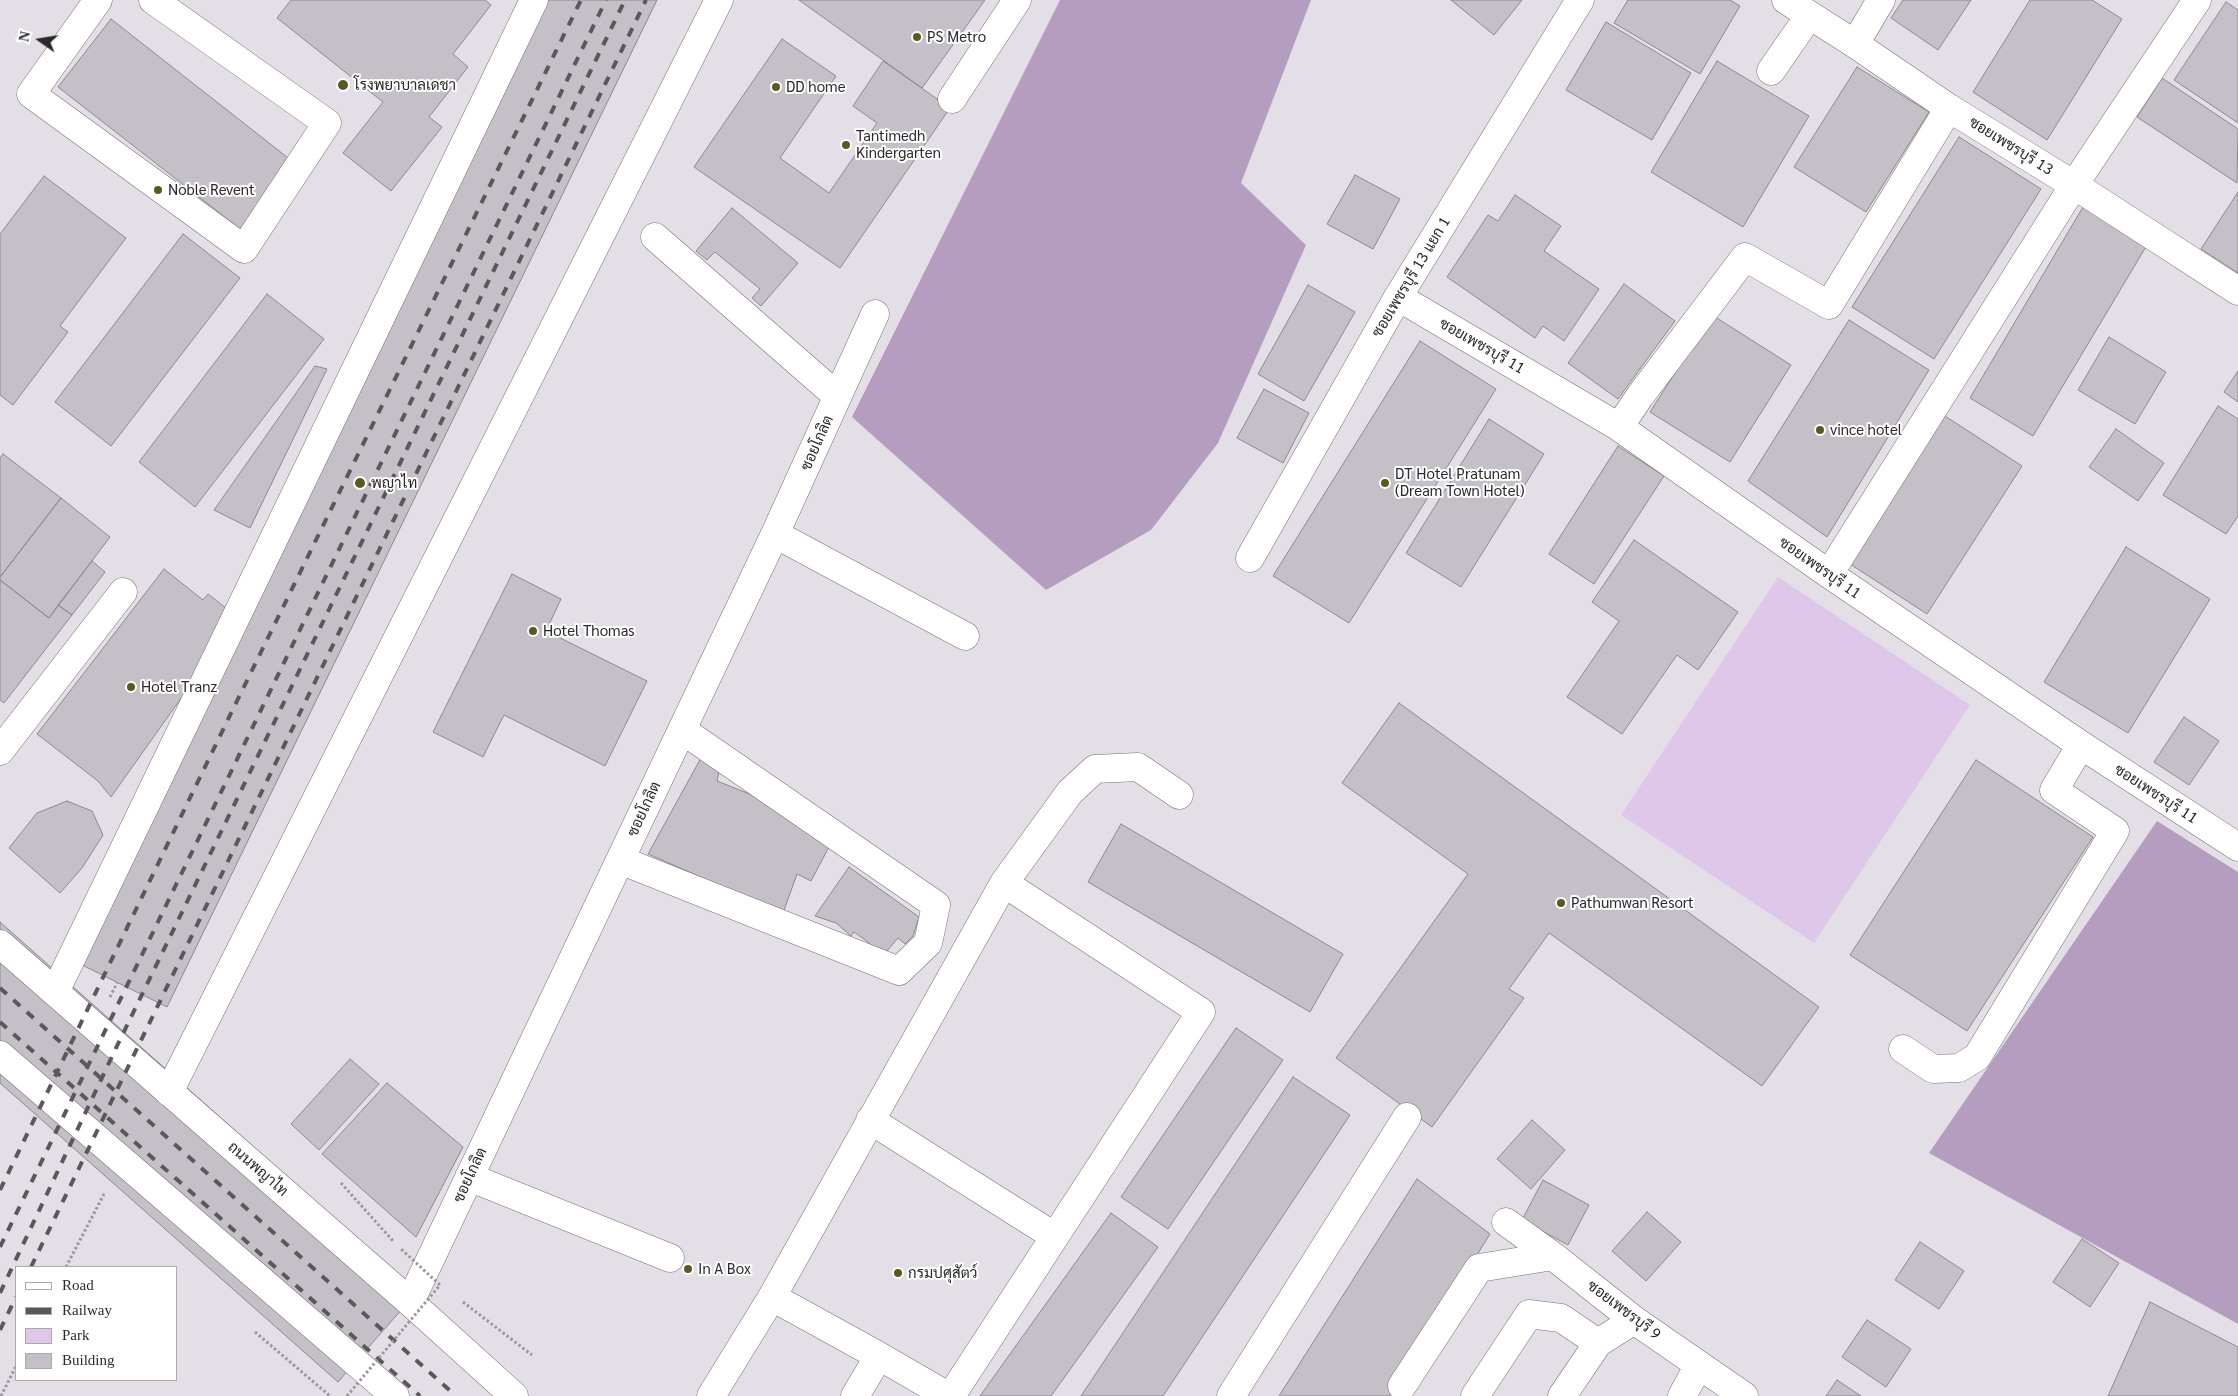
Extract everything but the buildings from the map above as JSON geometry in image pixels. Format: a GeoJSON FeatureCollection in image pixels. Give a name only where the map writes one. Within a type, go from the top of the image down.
{"type":"FeatureCollection","features":[{"type":"Feature","properties":{"kind":"street"},"geometry":{"type":"LineString","coordinates":[[98,0],[31,94],[244,249],[327,123],[153,0]]}},
{"type":"Feature","properties":{"kind":"street"},"geometry":{"type":"LineString","coordinates":[[55,992],[534,0]]}},
{"type":"Feature","properties":{"kind":"street"},"geometry":{"type":"LineString","coordinates":[[169,1092],[719,0]]}},
{"type":"Feature","properties":{"kind":"street"},"geometry":{"type":"LineString","coordinates":[[952,100],[1016,0]]}},
{"type":"Feature","properties":{"kind":"street","name":"ซอยเพชรบุรี 13 แยก 1"},"geometry":{"type":"LineString","coordinates":[[1250,558],[1398,298],[1580,0]]}},
{"type":"Feature","properties":{"kind":"street","name":"ซอยเพชรบุรี 13"},"geometry":{"type":"LineString","coordinates":[[1786,0],[1949,108],[2074,185],[2238,291]]}},
{"type":"Feature","properties":{"kind":"street"},"geometry":{"type":"LineString","coordinates":[[1855,44],[1881,0]]}},
{"type":"Feature","properties":{"kind":"street"},"geometry":{"type":"LineString","coordinates":[[1829,574],[2074,185],[2197,0]]}},
{"type":"Feature","properties":{"kind":"street"},"geometry":{"type":"LineString","coordinates":[[1771,71],[1809,16]]}},
{"type":"Feature","properties":{"kind":"street"},"geometry":{"type":"LineString","coordinates":[[1619,427],[1640,396],[1745,257],[1829,305],[1949,108]]}},
{"type":"Feature","properties":{"kind":"street"},"geometry":{"type":"LineString","coordinates":[[655,236],[838,396]]}},
{"type":"Feature","properties":{"kind":"street","name":"ซอยเพชรบุรี 11"},"geometry":{"type":"LineString","coordinates":[[1398,298],[1619,427],[1829,574],[2081,745],[2238,847]]}},
{"type":"Feature","properties":{"kind":"street","name":"ซอยโกลิต"},"geometry":{"type":"LineString","coordinates":[[410,1302],[775,534],[875,314]]}},
{"type":"Feature","properties":{"kind":"street"},"geometry":{"type":"LineString","coordinates":[[775,534],[965,636]]}},
{"type":"Feature","properties":{"kind":"street"},"geometry":{"type":"LineString","coordinates":[[0,751],[123,592]]}},
{"type":"Feature","properties":{"kind":"street"},"geometry":{"type":"LineString","coordinates":[[620,860],[898,971],[928,943],[936,905],[682,730]]}},
{"type":"Feature","properties":{"kind":"street"},"geometry":{"type":"LineString","coordinates":[[1903,1049],[1933,1069],[1959,1068],[1977,1057],[2115,831],[2054,790],[2081,745]]}},
{"type":"Feature","properties":{"kind":"street"},"geometry":{"type":"LineString","coordinates":[[711,1396],[772,1297],[1004,883],[1070,792],[1095,768],[1138,767],[1180,795]]}},
{"type":"Feature","properties":{"kind":"street"},"geometry":{"type":"LineString","coordinates":[[772,1297],[949,1396],[1201,1012],[1004,883]]}},
{"type":"Feature","properties":{"kind":"street","name":"ถนนพญาไท"},"geometry":{"type":"LineString","coordinates":[[0,944],[410,1302],[514,1396]]}},
{"type":"Feature","properties":{"kind":"street"},"geometry":{"type":"LineString","coordinates":[[0,1055],[395,1396]]}},
{"type":"Feature","properties":{"kind":"street"},"geometry":{"type":"LineString","coordinates":[[1231,1396],[1407,1117]]}},
{"type":"Feature","properties":{"kind":"street"},"geometry":{"type":"LineString","coordinates":[[870,1120],[1054,1236]]}},
{"type":"Feature","properties":{"kind":"street"},"geometry":{"type":"LineString","coordinates":[[469,1177],[670,1258]]}},
{"type":"Feature","properties":{"kind":"street","name":"ซอยเพชรบุรี 9"},"geometry":{"type":"LineString","coordinates":[[1506,1222],[1553,1256],[1634,1320],[1744,1396]]}},
{"type":"Feature","properties":{"kind":"street"},"geometry":{"type":"LineString","coordinates":[[1402,1386],[1478,1268],[1553,1256]]}},
{"type":"Feature","properties":{"kind":"street"},"geometry":{"type":"LineString","coordinates":[[1475,1396],[1529,1314],[1561,1318],[1598,1342]]}},
{"type":"Feature","properties":{"kind":"street"},"geometry":{"type":"LineString","coordinates":[[1562,1396],[1598,1342],[1634,1320]]}},
{"type":"Feature","properties":{"kind":"street"},"geometry":{"type":"LineString","coordinates":[[855,1396],[879,1356]]}},
{"type":"Feature","properties":{"kind":"street"},"geometry":{"type":"LineString","coordinates":[[1682,1396],[1698,1364]]}},
{"type":"Feature","properties":{"kind":"path"},"geometry":{"type":"LineString","coordinates":[[341,1183],[400,1248],[448,1291]]}},
{"type":"Feature","properties":{"kind":"path"},"geometry":{"type":"LineString","coordinates":[[67,1266],[104,1194]]}},
{"type":"Feature","properties":{"kind":"path"},"geometry":{"type":"LineString","coordinates":[[347,1396],[440,1285]]}},
{"type":"Feature","properties":{"kind":"path"},"geometry":{"type":"LineString","coordinates":[[456,1297],[532,1355]]}},
{"type":"Feature","properties":{"kind":"path"},"geometry":{"type":"LineString","coordinates":[[254,1332],[330,1396]]}},
{"type":"Feature","properties":{"kind":"path"},"geometry":{"type":"LineString","coordinates":[[1,1396],[15,1368]]}},
{"type":"Feature","properties":{"kind":"green space"},"geometry":{"type":"Polygon","coordinates":[[[1778,577],[1970,705],[1814,943],[1621,815],[1778,577]]]}},
{"type":"Feature","properties":{"kind":"shaded area"},"geometry":{"type":"Polygon","coordinates":[[[1060,0],[1311,0],[1241,183],[1306,245],[1218,443],[1151,530],[1046,590],[852,417],[1060,0]]]}},
{"type":"Feature","properties":{"kind":"shaded area"},"geometry":{"type":"Polygon","coordinates":[[[2157,821],[2238,872],[2238,1324],[1929,1153],[2157,821]]]}},
{"type":"Feature","properties":{"kind":"railway"},"geometry":{"type":"LineString","coordinates":[[0,1190],[235,705],[581,0]]}},
{"type":"Feature","properties":{"kind":"railway"},"geometry":{"type":"LineString","coordinates":[[0,1247],[606,0]]}},
{"type":"Feature","properties":{"kind":"railway"},"geometry":{"type":"LineString","coordinates":[[0,1293],[117,1046],[625,0]]}},
{"type":"Feature","properties":{"kind":"railway"},"geometry":{"type":"LineString","coordinates":[[31,1266],[646,0]]}},
{"type":"Feature","properties":{"kind":"railway"},"geometry":{"type":"LineString","coordinates":[[0,988],[456,1396]]}},
{"type":"Feature","properties":{"kind":"railway"},"geometry":{"type":"LineString","coordinates":[[0,1022],[420,1396]]}},
{"type":"Feature","properties":{"kind":"railway"},"geometry":{"type":"LineString","coordinates":[[0,1330],[15,1299]]}},
{"type":"Feature","properties":{"kind":"place","name":"PS Metro"},"geometry":{"type":"Point","coordinates":[917,37]}},
{"type":"Feature","properties":{"kind":"place","name":"โรงพยาบาลเดชา"},"geometry":{"type":"Point","coordinates":[343,85]}},
{"type":"Feature","properties":{"kind":"place","name":"DD home"},"geometry":{"type":"Point","coordinates":[776,87]}},
{"type":"Feature","properties":{"kind":"place","name":"Tantimedh Kindergarten"},"geometry":{"type":"Point","coordinates":[846,145]}},
{"type":"Feature","properties":{"kind":"place","name":"Noble Revent"},"geometry":{"type":"Point","coordinates":[158,190]}},
{"type":"Feature","properties":{"kind":"place","name":"vince hotel"},"geometry":{"type":"Point","coordinates":[1820,430]}},
{"type":"Feature","properties":{"kind":"place","name":"พญาไท"},"geometry":{"type":"Point","coordinates":[360,483]}},
{"type":"Feature","properties":{"kind":"place","name":"DT Hotel Pratunam (Dream Town Hotel)"},"geometry":{"type":"Point","coordinates":[1385,483]}},
{"type":"Feature","properties":{"kind":"place","name":"Hotel Thomas"},"geometry":{"type":"Point","coordinates":[533,631]}},
{"type":"Feature","properties":{"kind":"place","name":"Hotel Tranz"},"geometry":{"type":"Point","coordinates":[131,687]}},
{"type":"Feature","properties":{"kind":"place","name":"Pathumwan Resort"},"geometry":{"type":"Point","coordinates":[1561,903]}},
{"type":"Feature","properties":{"kind":"place","name":"In A Box"},"geometry":{"type":"Point","coordinates":[688,1269]}},
{"type":"Feature","properties":{"kind":"place","name":"กรมปศุสัตว์"},"geometry":{"type":"Point","coordinates":[898,1273]}}]}
